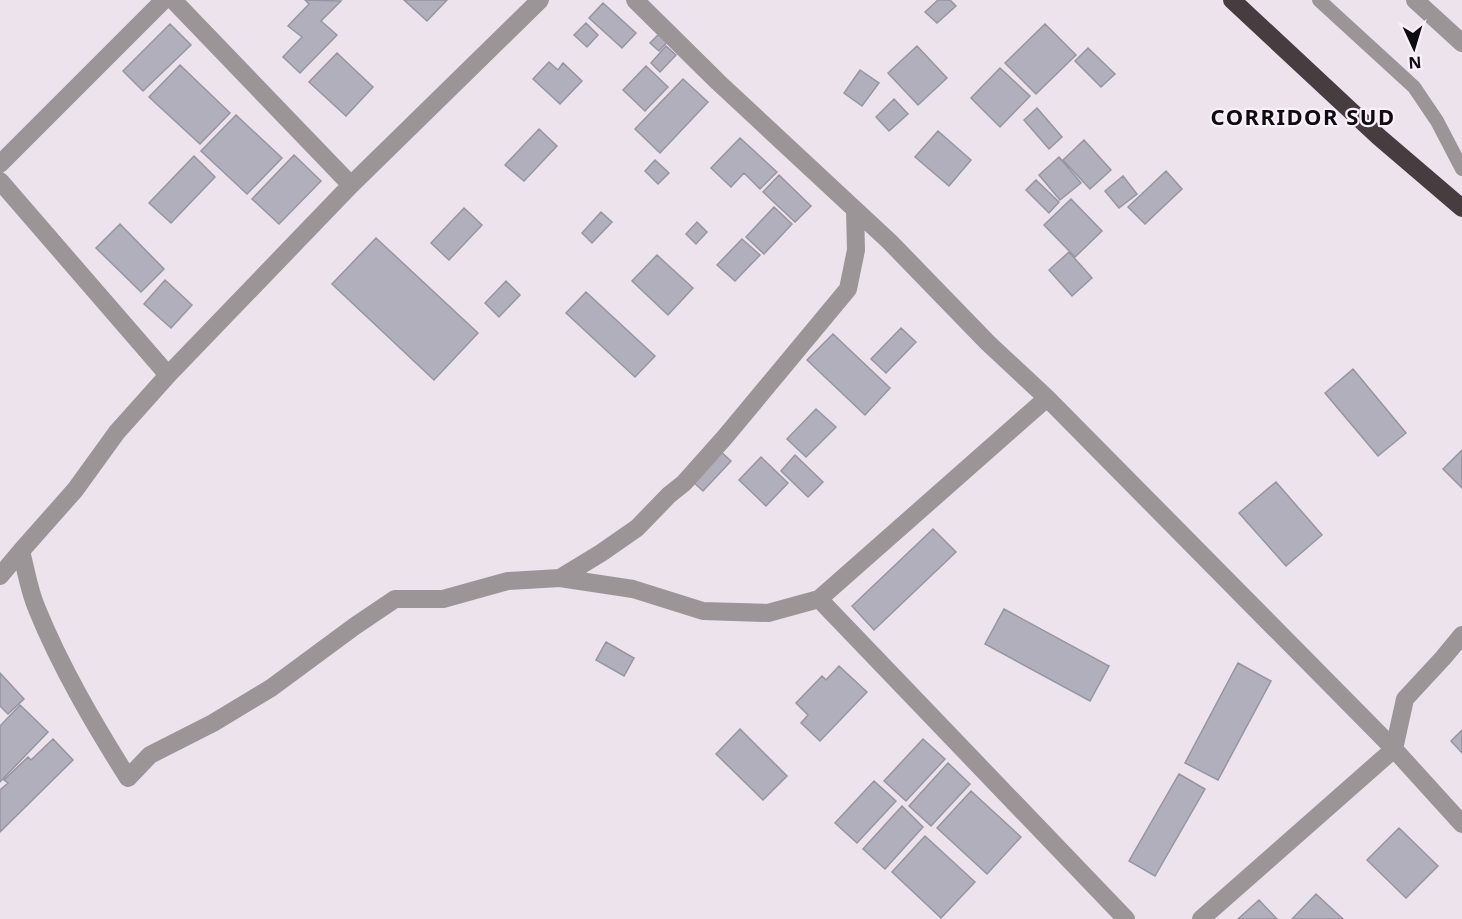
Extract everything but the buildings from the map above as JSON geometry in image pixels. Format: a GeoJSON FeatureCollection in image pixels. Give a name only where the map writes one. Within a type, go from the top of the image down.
{"type":"FeatureCollection","features":[{"type":"Feature","properties":{"kind":"highway"},"geometry":{"type":"LineString","coordinates":[[1232,0],[1379,137],[1462,208]]}},
{"type":"Feature","properties":{"kind":"street"},"geometry":{"type":"LineString","coordinates":[[0,164],[164,0]]}},
{"type":"Feature","properties":{"kind":"street"},"geometry":{"type":"LineString","coordinates":[[173,0],[351,185]]}},
{"type":"Feature","properties":{"kind":"street"},"geometry":{"type":"LineString","coordinates":[[0,576],[75,490],[117,432],[168,375],[351,185],[540,0]]}},
{"type":"Feature","properties":{"kind":"street"},"geometry":{"type":"LineString","coordinates":[[635,0],[717,82],[890,242],[988,343],[1047,398],[1394,749],[1462,824]]}},
{"type":"Feature","properties":{"kind":"street"},"geometry":{"type":"LineString","coordinates":[[1415,0],[1462,43]]}},
{"type":"Feature","properties":{"kind":"street"},"geometry":{"type":"LineString","coordinates":[[0,181],[168,375]]}},
{"type":"Feature","properties":{"kind":"street"},"geometry":{"type":"LineString","coordinates":[[560,578],[637,528],[684,483],[848,289],[856,250],[855,210]]}},
{"type":"Feature","properties":{"kind":"street"},"geometry":{"type":"LineString","coordinates":[[21,551],[36,607],[65,669],[94,725],[128,778],[150,755],[213,723],[271,687],[395,599],[443,599],[508,580],[560,578],[633,589],[703,611],[768,613],[819,599],[1047,398]]}},
{"type":"Feature","properties":{"kind":"street"},"geometry":{"type":"LineString","coordinates":[[819,599],[1126,919]]}},
{"type":"Feature","properties":{"kind":"street"},"geometry":{"type":"LineString","coordinates":[[1201,919],[1394,749],[1405,699],[1462,635]]}},
{"type":"Feature","properties":{"kind":"lane"},"geometry":{"type":"LineString","coordinates":[[1319,0],[1414,87],[1437,121],[1462,169]]}},
{"type":"Feature","properties":{"kind":"district","name":"CORRIDOR SUD"},"geometry":{"type":"Point","coordinates":[1303,117]}}]}
